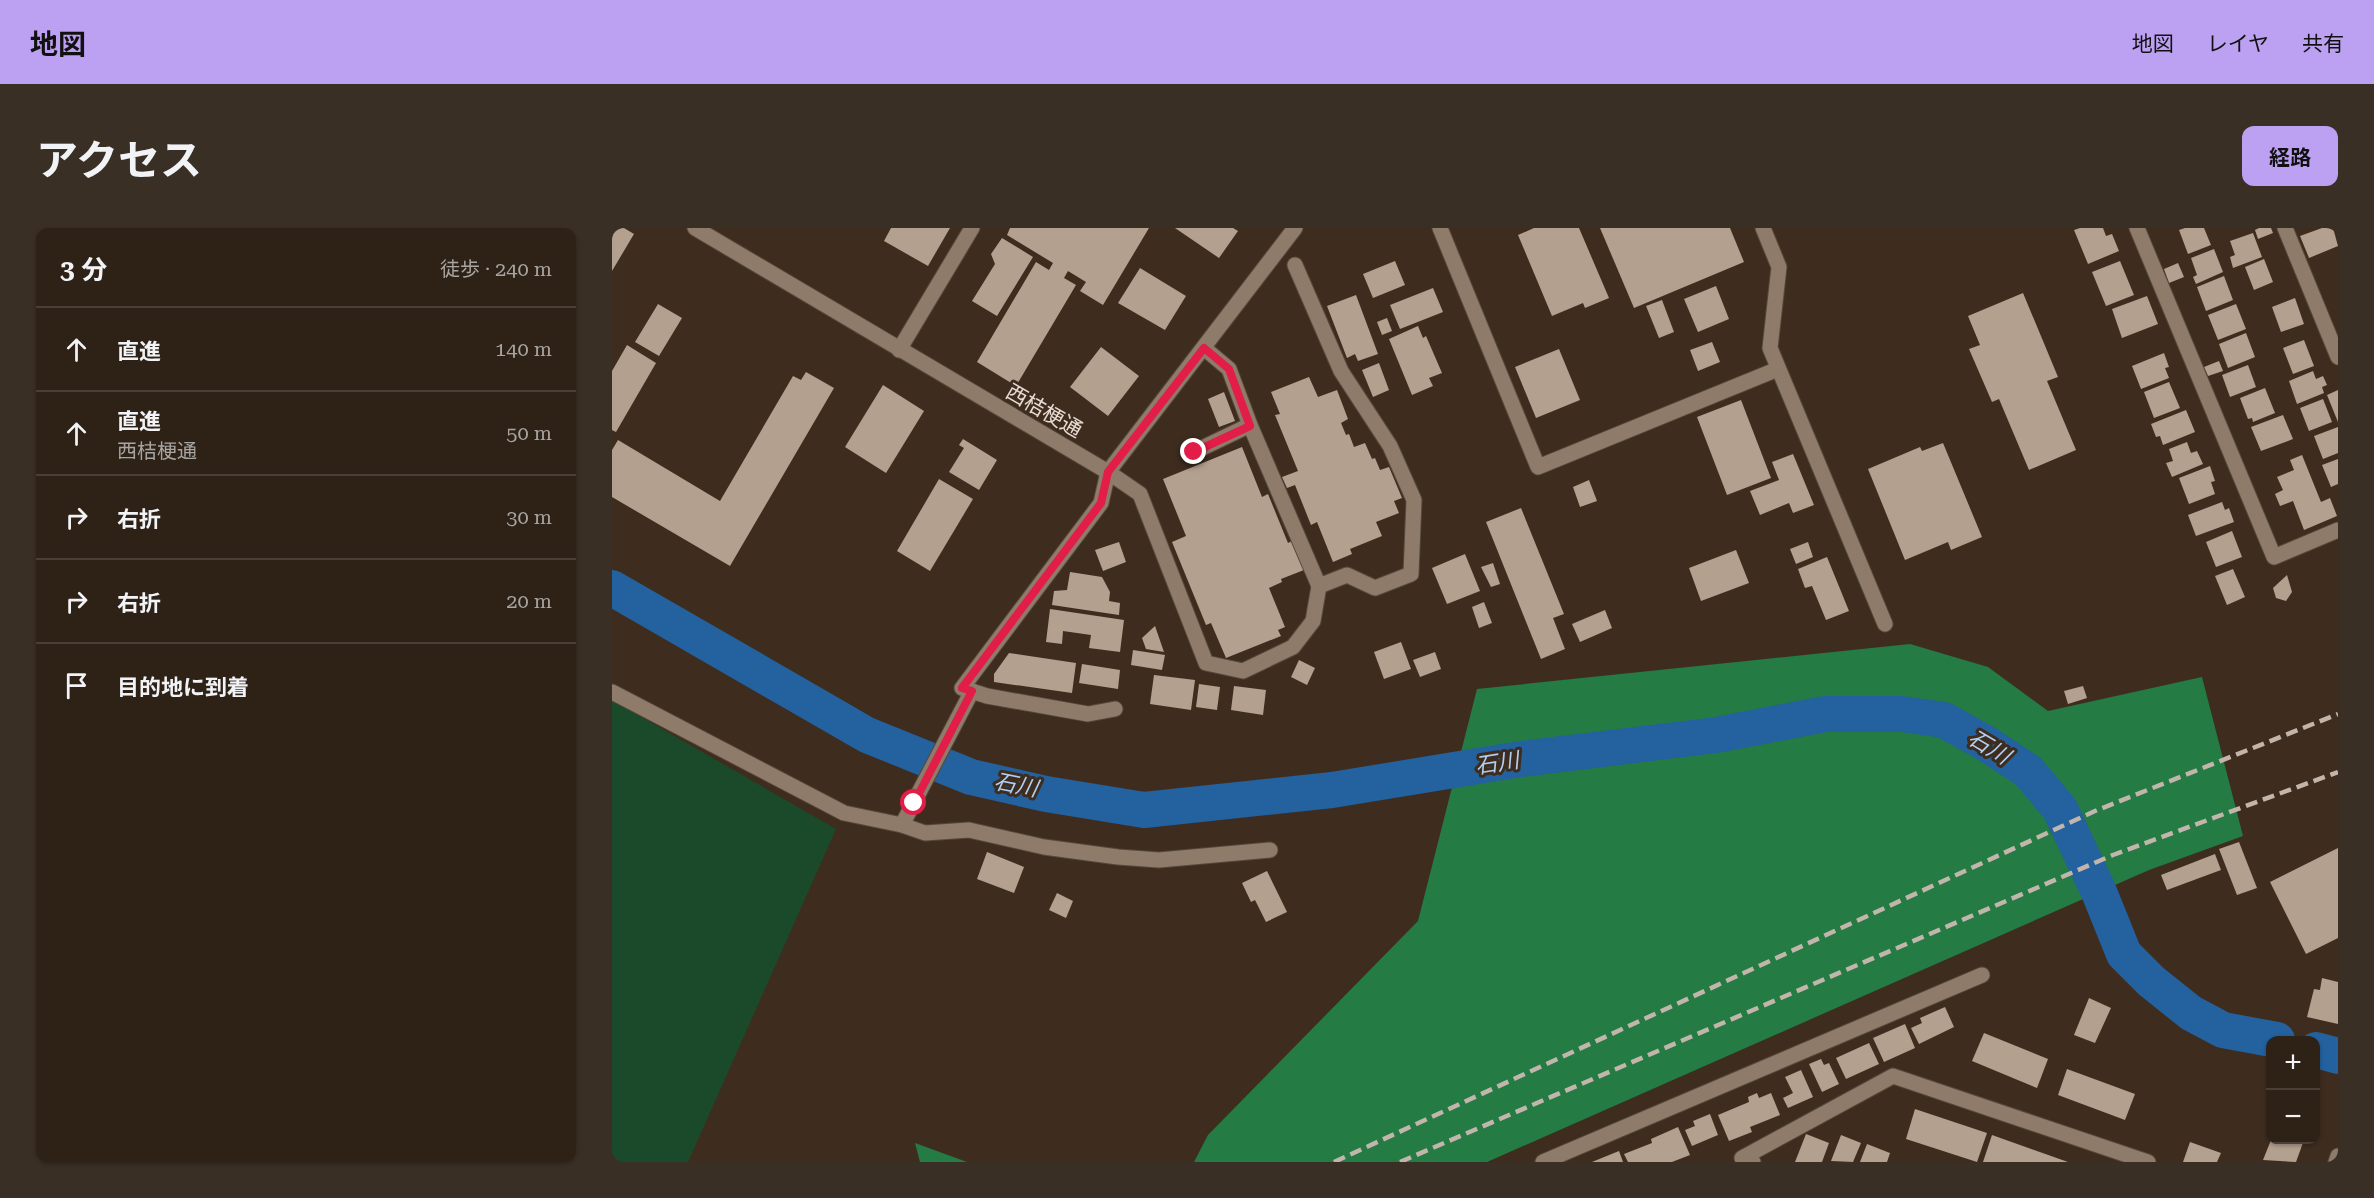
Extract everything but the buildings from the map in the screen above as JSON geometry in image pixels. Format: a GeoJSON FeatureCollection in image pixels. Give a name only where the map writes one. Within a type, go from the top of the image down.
{"type":"FeatureCollection","features":[{"type":"Feature","properties":{"kind":"street","name":"西桔梗通"},"geometry":{"type":"LineString","coordinates":[[696,228],[1108,472],[1140,494],[1206,663],[1243,671],[1293,647],[1313,621],[1319,586]]}},
{"type":"Feature","properties":{"kind":"street"},"geometry":{"type":"LineString","coordinates":[[899,350],[972,228]]}},
{"type":"Feature","properties":{"kind":"street"},"geometry":{"type":"LineString","coordinates":[[1115,709],[1088,714],[987,696],[962,688],[1101,503],[1108,472],[1295,228]]}},
{"type":"Feature","properties":{"kind":"street"},"geometry":{"type":"LineString","coordinates":[[1440,228],[1538,467],[1778,369]]}},
{"type":"Feature","properties":{"kind":"street"},"geometry":{"type":"LineString","coordinates":[[1763,228],[1779,267],[1770,348],[1885,624]]}},
{"type":"Feature","properties":{"kind":"street"},"geometry":{"type":"LineString","coordinates":[[2137,228],[2274,557],[2338,530]]}},
{"type":"Feature","properties":{"kind":"street"},"geometry":{"type":"LineString","coordinates":[[2285,228],[2338,357]]}},
{"type":"Feature","properties":{"kind":"street"},"geometry":{"type":"LineString","coordinates":[[1204,348],[1229,369],[1250,426],[1319,586],[1347,575],[1375,588],[1411,574],[1414,500],[1390,446],[1341,371],[1295,265]]}},
{"type":"Feature","properties":{"kind":"street"},"geometry":{"type":"LineString","coordinates":[[1194,452],[1250,426]]}},
{"type":"Feature","properties":{"kind":"street"},"geometry":{"type":"LineString","coordinates":[[902,825],[972,691]]}},
{"type":"Feature","properties":{"kind":"street"},"geometry":{"type":"LineString","coordinates":[[612,692],[844,813],[925,832],[969,830],[1044,847],[1118,857],[1159,860],[1270,850]]}},
{"type":"Feature","properties":{"kind":"street"},"geometry":{"type":"LineString","coordinates":[[1543,1162],[1982,975]]}},
{"type":"Feature","properties":{"kind":"street"},"geometry":{"type":"LineString","coordinates":[[1753,1162],[1742,1158],[1893,1076],[2148,1162]]}},
{"type":"Feature","properties":{"kind":"street"},"geometry":{"type":"LineString","coordinates":[[2336,1162],[2338,1156]]}},
{"type":"Feature","properties":{"kind":"green space"},"geometry":{"type":"Polygon","coordinates":[[[1910,644],[1988,667],[2048,711],[2202,677],[2243,836],[2149,870],[1487,1162],[1194,1162],[1208,1135],[1418,921],[1477,689],[1910,644]]]}},
{"type":"Feature","properties":{"kind":"green space"},"geometry":{"type":"Polygon","coordinates":[[[612,700],[836,829],[688,1162],[612,1162],[612,700]]]}},
{"type":"Feature","properties":{"kind":"green space"},"geometry":{"type":"Polygon","coordinates":[[[915,1143],[967,1162],[920,1162],[915,1143]]]}},
{"type":"Feature","properties":{"kind":"waterway","name":"石川"},"geometry":{"type":"LineString","coordinates":[[612,588],[867,735],[971,777],[1046,794],[1144,810],[1332,790],[1521,759],[1716,735],[1825,714],[1902,714],[1944,720],[1987,744],[2028,771],[2060,809],[2099,892],[2124,954],[2151,981],[2191,1013],[2223,1030],[2266,1038]]}},
{"type":"Feature","properties":{"kind":"waterway","name":"石川"},"geometry":{"type":"LineString","coordinates":[[2320,1051],[2338,1056]]}},
{"type":"Feature","properties":{"kind":"railway"},"geometry":{"type":"LineString","coordinates":[[1334,1162],[2095,811],[2338,714]]}},
{"type":"Feature","properties":{"kind":"railway"},"geometry":{"type":"LineString","coordinates":[[1400,1162],[2113,855],[2338,772]]}},
{"type":"Feature","properties":{"kind":"route"},"geometry":{"type":"LineString","coordinates":[[914,803],[972,691],[962,688],[1101,503],[1108,472],[1204,348],[1229,369],[1250,426],[1194,452]]}}]}
